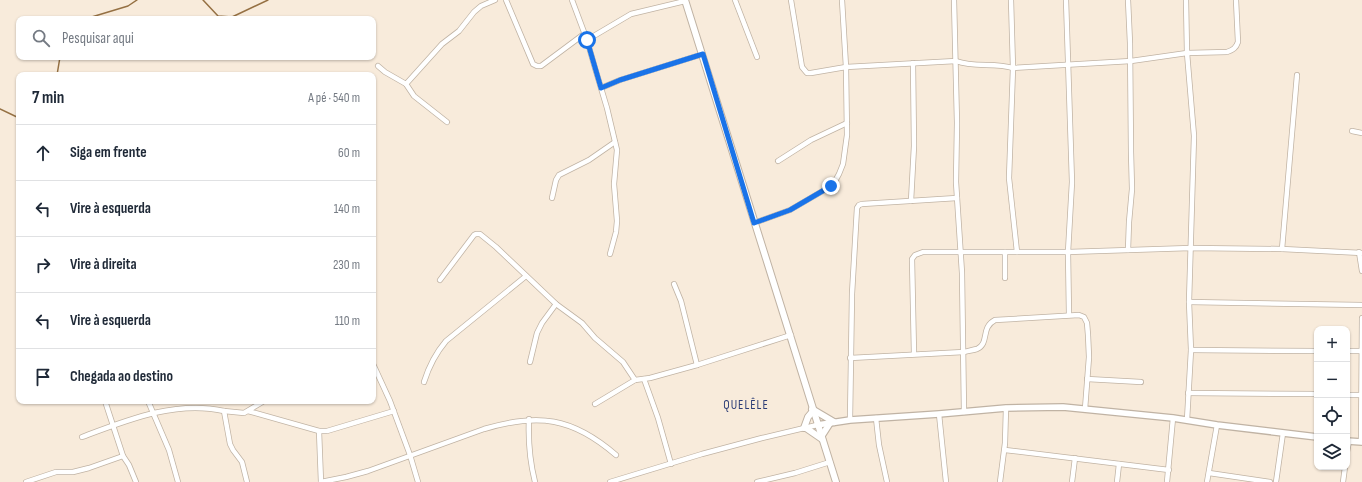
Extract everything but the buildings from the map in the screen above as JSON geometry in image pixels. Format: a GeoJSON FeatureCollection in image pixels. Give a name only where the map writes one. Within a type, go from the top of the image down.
{"type":"FeatureCollection","features":[{"type":"Feature","properties":{"kind":"main road"},"geometry":{"type":"LineString","coordinates":[[685,0],[836,482]]}},
{"type":"Feature","properties":{"kind":"main road"},"geometry":{"type":"LineString","coordinates":[[813,410],[832,422],[822,438]]}},
{"type":"Feature","properties":{"kind":"main road"},"geometry":{"type":"LineString","coordinates":[[813,410],[806,420],[805,428],[822,438]]}},
{"type":"Feature","properties":{"kind":"street"},"geometry":{"type":"LineString","coordinates":[[406,84],[442,44],[459,31],[474,12],[481,6],[495,0]]}},
{"type":"Feature","properties":{"kind":"street"},"geometry":{"type":"LineString","coordinates":[[506,0],[533,64],[537,66],[542,66],[584,34]]}},
{"type":"Feature","properties":{"kind":"street"},"geometry":{"type":"LineString","coordinates":[[572,0],[587,40],[615,142],[617,158],[614,184],[617,222],[610,254]]}},
{"type":"Feature","properties":{"kind":"street"},"geometry":{"type":"LineString","coordinates":[[587,40],[631,14],[685,0]]}},
{"type":"Feature","properties":{"kind":"street"},"geometry":{"type":"LineString","coordinates":[[735,0],[757,57]]}},
{"type":"Feature","properties":{"kind":"street"},"geometry":{"type":"LineString","coordinates":[[791,0],[801,61],[804,71],[807,73],[846,67],[956,61],[966,65],[1002,65],[1013,68],[1130,61],[1188,54],[1227,52],[1237,47],[1236,0]]}},
{"type":"Feature","properties":{"kind":"street"},"geometry":{"type":"LineString","coordinates":[[754,223],[790,210],[826,189],[834,183],[843,164],[847,144],[847,123],[846,67],[842,0]]}},
{"type":"Feature","properties":{"kind":"street"},"geometry":{"type":"LineString","coordinates":[[954,0],[957,198],[964,352],[964,412]]}},
{"type":"Feature","properties":{"kind":"street"},"geometry":{"type":"LineString","coordinates":[[1011,0],[1013,68],[1008,178],[1017,252]]}},
{"type":"Feature","properties":{"kind":"street"},"geometry":{"type":"LineString","coordinates":[[1066,0],[1072,182],[1068,252],[1069,316]]}},
{"type":"Feature","properties":{"kind":"street"},"geometry":{"type":"LineString","coordinates":[[1128,0],[1132,189],[1128,250]]}},
{"type":"Feature","properties":{"kind":"street"},"geometry":{"type":"LineString","coordinates":[[1186,0],[1194,136],[1189,302],[1191,350],[1187,420]]}},
{"type":"Feature","properties":{"kind":"street"},"geometry":{"type":"LineString","coordinates":[[601,88],[633,76],[703,54]]}},
{"type":"Feature","properties":{"kind":"street"},"geometry":{"type":"LineString","coordinates":[[911,201],[914,146],[913,63]]}},
{"type":"Feature","properties":{"kind":"street"},"geometry":{"type":"LineString","coordinates":[[378,66],[385,72],[406,84],[414,96],[447,122]]}},
{"type":"Feature","properties":{"kind":"street"},"geometry":{"type":"LineString","coordinates":[[1282,249],[1298,75]]}},
{"type":"Feature","properties":{"kind":"street"},"geometry":{"type":"LineString","coordinates":[[778,162],[811,140],[847,123]]}},
{"type":"Feature","properties":{"kind":"street"},"geometry":{"type":"LineString","coordinates":[[1352,131],[1362,133]]}},
{"type":"Feature","properties":{"kind":"street"},"geometry":{"type":"LineString","coordinates":[[552,198],[556,180],[560,175],[589,160],[615,142]]}},
{"type":"Feature","properties":{"kind":"street"},"geometry":{"type":"LineString","coordinates":[[850,420],[852,294],[857,208],[862,204],[957,198]]}},
{"type":"Feature","properties":{"kind":"street"},"geometry":{"type":"LineString","coordinates":[[440,280],[474,235],[478,233],[496,247],[556,304],[582,323],[595,338],[618,356],[634,380]]}},
{"type":"Feature","properties":{"kind":"street"},"geometry":{"type":"LineString","coordinates":[[914,354],[912,259],[915,255],[924,252],[1068,252],[1191,248],[1282,249],[1361,253],[1362,272]]}},
{"type":"Feature","properties":{"kind":"street"},"geometry":{"type":"LineString","coordinates":[[1005,252],[1005,278]]}},
{"type":"Feature","properties":{"kind":"street"},"geometry":{"type":"LineString","coordinates":[[424,382],[430,363],[446,341],[526,276]]}},
{"type":"Feature","properties":{"kind":"street"},"geometry":{"type":"LineString","coordinates":[[674,284],[681,301],[698,365]]}},
{"type":"Feature","properties":{"kind":"street"},"geometry":{"type":"LineString","coordinates":[[1189,302],[1362,305]]}},
{"type":"Feature","properties":{"kind":"street"},"geometry":{"type":"LineString","coordinates":[[530,362],[537,333],[542,323],[556,304]]}},
{"type":"Feature","properties":{"kind":"street"},"geometry":{"type":"LineString","coordinates":[[850,358],[964,352],[982,345],[985,338],[986,328],[989,323],[995,320],[1079,315],[1084,317],[1087,323],[1089,357],[1085,409]]}},
{"type":"Feature","properties":{"kind":"street"},"geometry":{"type":"LineString","coordinates":[[1350,441],[1361,442],[1362,318]]}},
{"type":"Feature","properties":{"kind":"street"},"geometry":{"type":"LineString","coordinates":[[595,404],[634,380],[644,379],[698,365],[791,335]]}},
{"type":"Feature","properties":{"kind":"street"},"geometry":{"type":"LineString","coordinates":[[1191,350],[1314,351]]}},
{"type":"Feature","properties":{"kind":"street"},"geometry":{"type":"LineString","coordinates":[[1350,351],[1362,351]]}},
{"type":"Feature","properties":{"kind":"street"},"geometry":{"type":"LineString","coordinates":[[376,370],[394,411],[418,482]]}},
{"type":"Feature","properties":{"kind":"street"},"geometry":{"type":"LineString","coordinates":[[644,379],[658,418],[671,464]]}},
{"type":"Feature","properties":{"kind":"street"},"geometry":{"type":"LineString","coordinates":[[1087,379],[1141,382]]}},
{"type":"Feature","properties":{"kind":"street"},"geometry":{"type":"LineString","coordinates":[[1188,393],[1314,394]]}},
{"type":"Feature","properties":{"kind":"street"},"geometry":{"type":"LineString","coordinates":[[1350,395],[1361,395]]}},
{"type":"Feature","properties":{"kind":"street"},"geometry":{"type":"LineString","coordinates":[[106,404],[123,456],[131,469],[136,482]]}},
{"type":"Feature","properties":{"kind":"street"},"geometry":{"type":"LineString","coordinates":[[149,404],[169,450],[178,482]]}},
{"type":"Feature","properties":{"kind":"street"},"geometry":{"type":"LineString","coordinates":[[82,436],[153,412],[205,408],[244,413],[259,404]]}},
{"type":"Feature","properties":{"kind":"street"},"geometry":{"type":"LineString","coordinates":[[610,482],[702,454],[832,422],[1006,408],[1063,407],[1085,409],[1173,418],[1314,437]]}},
{"type":"Feature","properties":{"kind":"street"},"geometry":{"type":"LineString","coordinates":[[1000,482],[1004,450],[1006,408]]}},
{"type":"Feature","properties":{"kind":"street"},"geometry":{"type":"LineString","coordinates":[[224,411],[230,444],[242,462],[247,482]]}},
{"type":"Feature","properties":{"kind":"street"},"geometry":{"type":"LineString","coordinates":[[248,411],[319,431],[335,430],[394,411]]}},
{"type":"Feature","properties":{"kind":"street"},"geometry":{"type":"LineString","coordinates":[[939,414],[946,482]]}},
{"type":"Feature","properties":{"kind":"street"},"geometry":{"type":"LineString","coordinates":[[876,418],[879,445],[887,482]]}},
{"type":"Feature","properties":{"kind":"street"},"geometry":{"type":"LineString","coordinates":[[1167,482],[1173,418]]}},
{"type":"Feature","properties":{"kind":"street"},"geometry":{"type":"LineString","coordinates":[[319,431],[321,482],[368,471],[495,426],[529,420],[562,423],[590,435],[616,455]]}},
{"type":"Feature","properties":{"kind":"street"},"geometry":{"type":"LineString","coordinates":[[529,420],[529,446],[535,482]]}},
{"type":"Feature","properties":{"kind":"street"},"geometry":{"type":"LineString","coordinates":[[1207,482],[1217,425]]}},
{"type":"Feature","properties":{"kind":"street"},"geometry":{"type":"LineString","coordinates":[[1276,482],[1284,433]]}},
{"type":"Feature","properties":{"kind":"street"},"geometry":{"type":"LineString","coordinates":[[1004,450],[1169,470]]}},
{"type":"Feature","properties":{"kind":"street"},"geometry":{"type":"LineString","coordinates":[[26,482],[56,472],[73,472],[89,468],[123,456]]}},
{"type":"Feature","properties":{"kind":"street"},"geometry":{"type":"LineString","coordinates":[[1072,482],[1075,458]]}},
{"type":"Feature","properties":{"kind":"street"},"geometry":{"type":"LineString","coordinates":[[757,482],[796,473],[830,462]]}},
{"type":"Feature","properties":{"kind":"street"},"geometry":{"type":"LineString","coordinates":[[1117,482],[1119,464]]}},
{"type":"Feature","properties":{"kind":"street"},"geometry":{"type":"LineString","coordinates":[[1343,482],[1345,470]]}},
{"type":"Feature","properties":{"kind":"street"},"geometry":{"type":"LineString","coordinates":[[1208,473],[1270,482]]}},
{"type":"Feature","properties":{"kind":"waterway"},"geometry":{"type":"LineString","coordinates":[[95,16],[128,6],[137,0]]}},
{"type":"Feature","properties":{"kind":"waterway"},"geometry":{"type":"LineString","coordinates":[[203,0],[218,16]]}},
{"type":"Feature","properties":{"kind":"waterway"},"geometry":{"type":"LineString","coordinates":[[234,16],[268,0]]}},
{"type":"Feature","properties":{"kind":"waterway"},"geometry":{"type":"LineString","coordinates":[[58,72],[60,60]]}},
{"type":"Feature","properties":{"kind":"waterway"},"geometry":{"type":"LineString","coordinates":[[0,109],[16,117]]}},
{"type":"Feature","properties":{"kind":"district","name":"QUELÊLE"},"geometry":{"type":"Point","coordinates":[746,405]}},
{"type":"Feature","properties":{"kind":"route"},"geometry":{"type":"LineString","coordinates":[[587,40],[601,88],[620,80],[703,54],[754,223],[790,210],[831,186]]}}]}
